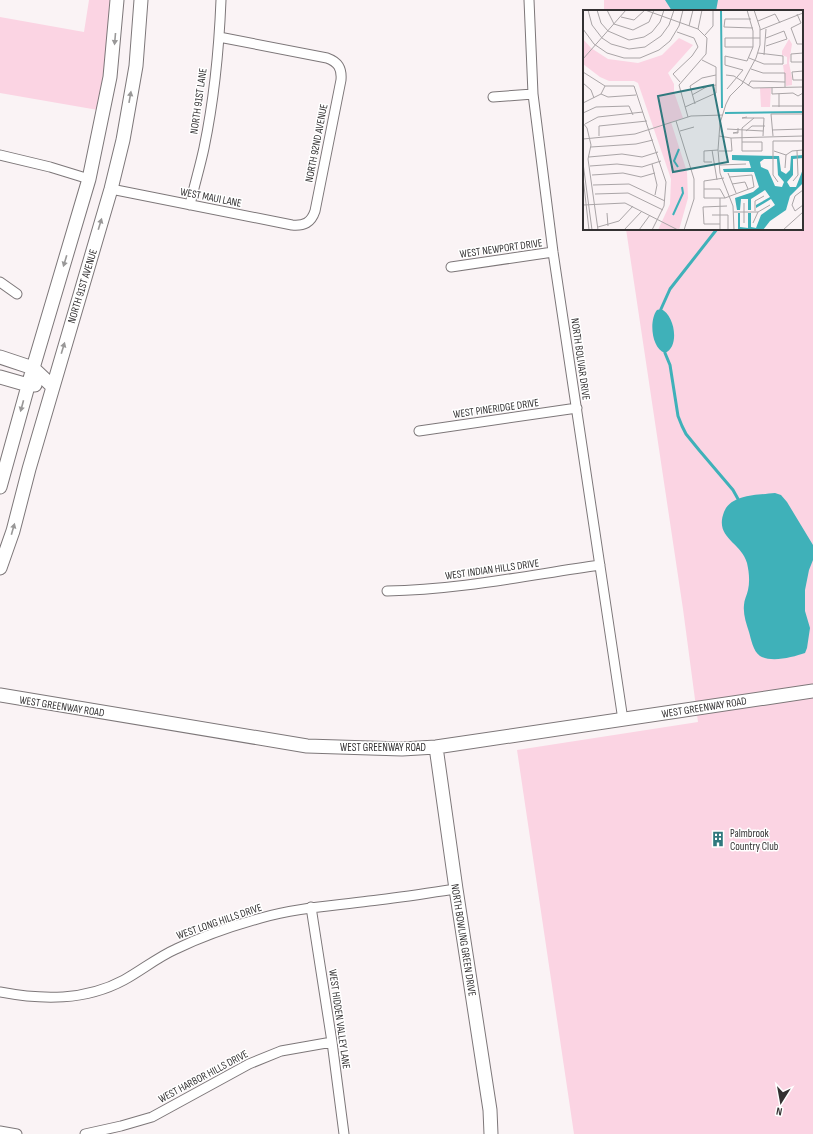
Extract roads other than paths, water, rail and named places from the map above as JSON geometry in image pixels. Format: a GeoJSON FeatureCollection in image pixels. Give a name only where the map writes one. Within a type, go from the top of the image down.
{"type":"FeatureCollection","features":[{"type":"Feature","properties":{"kind":"street"},"geometry":{"type":"LineString","coordinates":[[0,487],[28,385],[89,179],[110,77],[117,0]]}},
{"type":"Feature","properties":{"kind":"street","name":"NORTH 91ST AVENUE"},"geometry":{"type":"LineString","coordinates":[[0,568],[13,531],[52,386],[111,189],[123,140],[136,66],[141,0]]}},
{"type":"Feature","properties":{"kind":"street","name":"NORTH 91ST LANE"},"geometry":{"type":"LineString","coordinates":[[190,205],[205,141],[212,98],[219,37],[221,0]]}},
{"type":"Feature","properties":{"kind":"street","name":"NORTH BOLIVAR DRIVE"},"geometry":{"type":"LineString","coordinates":[[529,0],[533,94],[553,252],[622,720]]}},
{"type":"Feature","properties":{"kind":"street","name":"NORTH 92ND AVENUE"},"geometry":{"type":"LineString","coordinates":[[219,37],[327,58],[336,62],[341,70],[341,80],[318,196],[313,216],[307,223]]}},
{"type":"Feature","properties":{"kind":"street"},"geometry":{"type":"LineString","coordinates":[[493,97],[533,94]]}},
{"type":"Feature","properties":{"kind":"street"},"geometry":{"type":"LineString","coordinates":[[0,155],[50,166],[89,179]]}},
{"type":"Feature","properties":{"kind":"street","name":"WEST MAUI LANE"},"geometry":{"type":"LineString","coordinates":[[111,189],[292,225],[307,223]]}},
{"type":"Feature","properties":{"kind":"street","name":"WEST NEWPORT DRIVE"},"geometry":{"type":"LineString","coordinates":[[451,267],[553,252]]}},
{"type":"Feature","properties":{"kind":"street"},"geometry":{"type":"LineString","coordinates":[[0,282],[17,294]]}},
{"type":"Feature","properties":{"kind":"street"},"geometry":{"type":"LineString","coordinates":[[0,357],[33,368],[52,386]]}},
{"type":"Feature","properties":{"kind":"street"},"geometry":{"type":"LineString","coordinates":[[0,377],[28,385],[52,386]]}},
{"type":"Feature","properties":{"kind":"street","name":"WEST PINERIDGE DRIVE"},"geometry":{"type":"LineString","coordinates":[[419,431],[577,408]]}},
{"type":"Feature","properties":{"kind":"street","name":"WEST INDIAN HILLS DRIVE"},"geometry":{"type":"LineString","coordinates":[[387,591],[417,590],[465,585],[600,565]]}},
{"type":"Feature","properties":{"kind":"street","name":"WEST GREENWAY ROAD"},"geometry":{"type":"LineString","coordinates":[[0,695],[307,746],[402,749],[436,747],[813,691]]}},
{"type":"Feature","properties":{"kind":"street","name":"NORTH BOWLING GREEN DRIVE"},"geometry":{"type":"LineString","coordinates":[[436,747],[490,1110],[492,1134]]}},
{"type":"Feature","properties":{"kind":"street","name":"WEST LONG HILLS DRIVE"},"geometry":{"type":"LineString","coordinates":[[0,992],[21,996],[61,998],[82,995],[114,985],[174,950],[198,939],[263,917],[311,907],[456,889]]}},
{"type":"Feature","properties":{"kind":"street","name":"WEST HIDDEN VALLEY LANE"},"geometry":{"type":"LineString","coordinates":[[311,907],[332,1042],[344,1134]]}},
{"type":"Feature","properties":{"kind":"street","name":"WEST HARBOR HILLS DRIVE"},"geometry":{"type":"LineString","coordinates":[[85,1134],[152,1117],[249,1064],[281,1051],[332,1042]]}},
{"type":"Feature","properties":{"kind":"street"},"geometry":{"type":"LineString","coordinates":[[0,1130],[17,1134]]}},
{"type":"Feature","properties":{"kind":"water"},"geometry":{"type":"Polygon","coordinates":[[[665,0],[718,0],[716,10],[671,10],[665,0]]]}},
{"type":"Feature","properties":{"kind":"water"},"geometry":{"type":"Polygon","coordinates":[[[661,309],[666,312],[670,318],[674,331],[673,344],[670,350],[665,353],[660,350],[654,340],[652,327],[654,315],[657,310],[661,309]]]}},
{"type":"Feature","properties":{"kind":"water"},"geometry":{"type":"Polygon","coordinates":[[[775,493],[781,495],[787,502],[813,545],[813,560],[809,570],[805,590],[805,611],[810,628],[805,653],[789,658],[770,659],[760,656],[753,645],[744,612],[744,603],[749,583],[747,563],[744,556],[725,534],[722,521],[724,512],[733,502],[746,496],[775,493]]]}},
{"type":"Feature","properties":{"kind":"waterway"},"geometry":{"type":"LineString","coordinates":[[661,309],[670,289],[716,230]]}},
{"type":"Feature","properties":{"kind":"waterway"},"geometry":{"type":"LineString","coordinates":[[665,353],[670,365],[678,416],[682,426],[686,434],[733,490],[738,499]]}},
{"type":"Feature","properties":{"kind":"place","name":"Palmbrook Country Club"},"geometry":{"type":"Point","coordinates":[718,839]}}]}
